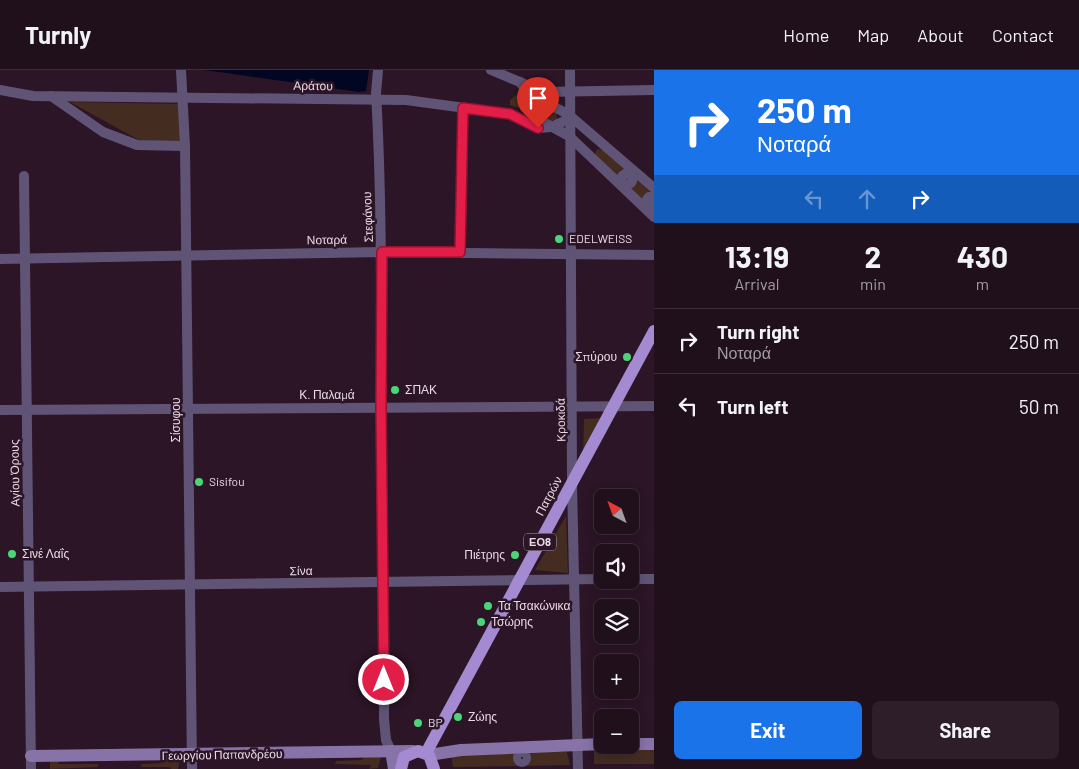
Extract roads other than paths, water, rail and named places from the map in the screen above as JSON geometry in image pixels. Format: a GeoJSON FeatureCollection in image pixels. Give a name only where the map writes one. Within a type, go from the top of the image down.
{"type":"FeatureCollection","features":[{"type":"Feature","properties":{"kind":"main road","name":"Πατρών"},"geometry":{"type":"LineString","coordinates":[[423,753],[520,579],[654,331]]}},
{"type":"Feature","properties":{"kind":"main road","name":"ΕΟ8"},"geometry":{"type":"LineString","coordinates":[[401,769],[404,757],[423,753]]}},
{"type":"Feature","properties":{"kind":"main road"},"geometry":{"type":"LineString","coordinates":[[423,753],[434,769]]}},
{"type":"Feature","properties":{"kind":"street","name":"Στεφάνου"},"geometry":{"type":"LineString","coordinates":[[378,70],[376,97],[382,252],[381,408],[385,583],[385,733],[391,751]]}},
{"type":"Feature","properties":{"kind":"street"},"geometry":{"type":"LineString","coordinates":[[491,70],[544,92],[654,90]]}},
{"type":"Feature","properties":{"kind":"street","name":"Κροκιδά"},"geometry":{"type":"LineString","coordinates":[[570,70],[572,482],[578,769]]}},
{"type":"Feature","properties":{"kind":"street","name":"Σίσυφου"},"geometry":{"type":"LineString","coordinates":[[181,72],[185,146],[190,756],[192,769]]}},
{"type":"Feature","properties":{"kind":"street"},"geometry":{"type":"LineString","coordinates":[[520,82],[535,108],[551,127],[569,136],[627,179],[654,188]]}},
{"type":"Feature","properties":{"kind":"street","name":"Αράτου"},"geometry":{"type":"LineString","coordinates":[[0,90],[29,96],[376,97],[510,114],[538,128],[551,127]]}},
{"type":"Feature","properties":{"kind":"street"},"geometry":{"type":"LineString","coordinates":[[51,96],[103,132],[137,145],[185,146]]}},
{"type":"Feature","properties":{"kind":"street"},"geometry":{"type":"LineString","coordinates":[[460,252],[463,108]]}},
{"type":"Feature","properties":{"kind":"street"},"geometry":{"type":"LineString","coordinates":[[510,114],[535,108],[569,117],[650,205],[654,217]]}},
{"type":"Feature","properties":{"kind":"street"},"geometry":{"type":"LineString","coordinates":[[551,127],[569,117]]}},
{"type":"Feature","properties":{"kind":"street","name":"Αγίου Όρους"},"geometry":{"type":"LineString","coordinates":[[24,176],[31,763]]}},
{"type":"Feature","properties":{"kind":"street","name":"Νοταρά"},"geometry":{"type":"LineString","coordinates":[[0,259],[382,252],[654,255]]}},
{"type":"Feature","properties":{"kind":"street","name":"Κ. Παλαμά"},"geometry":{"type":"LineString","coordinates":[[0,410],[654,406]]}},
{"type":"Feature","properties":{"kind":"street","name":"Σίνα"},"geometry":{"type":"LineString","coordinates":[[0,587],[385,583],[520,579],[594,580]]}},
{"type":"Feature","properties":{"kind":"street"},"geometry":{"type":"LineString","coordinates":[[639,579],[654,579]]}},
{"type":"Feature","properties":{"kind":"street","name":"Γεωργίου Παπανδρέου"},"geometry":{"type":"LineString","coordinates":[[31,763],[190,756],[391,751],[446,752],[522,758],[578,745],[594,744]]}},
{"type":"Feature","properties":{"kind":"street"},"geometry":{"type":"LineString","coordinates":[[639,744],[654,744]]}},
{"type":"Feature","properties":{"kind":"street"},"geometry":{"type":"LineString","coordinates":[[391,751],[394,769]]}},
{"type":"Feature","properties":{"kind":"water"},"geometry":{"type":"Polygon","coordinates":[[[205,70],[369,70],[366,91],[359,92],[205,70]]]}},
{"type":"Feature","properties":{"kind":"place","name":"EDELWEISS"},"geometry":{"type":"Point","coordinates":[559,239]}},
{"type":"Feature","properties":{"kind":"place","name":"Σπύρου"},"geometry":{"type":"Point","coordinates":[627,357]}},
{"type":"Feature","properties":{"kind":"place","name":"ΣΠΑΚ"},"geometry":{"type":"Point","coordinates":[395,390]}},
{"type":"Feature","properties":{"kind":"place","name":"Sisifou"},"geometry":{"type":"Point","coordinates":[199,482]}},
{"type":"Feature","properties":{"kind":"place","name":"Σινέ Λαΐς"},"geometry":{"type":"Point","coordinates":[12,554]}},
{"type":"Feature","properties":{"kind":"place","name":"Πιέτρης"},"geometry":{"type":"Point","coordinates":[515,555]}},
{"type":"Feature","properties":{"kind":"place","name":"Τα Τσακώνικα"},"geometry":{"type":"Point","coordinates":[488,606]}},
{"type":"Feature","properties":{"kind":"place","name":"Τσώρης"},"geometry":{"type":"Point","coordinates":[481,622]}},
{"type":"Feature","properties":{"kind":"place","name":"Ζώης"},"geometry":{"type":"Point","coordinates":[458,717]}},
{"type":"Feature","properties":{"kind":"place","name":"BP"},"geometry":{"type":"Point","coordinates":[418,723]}}]}
